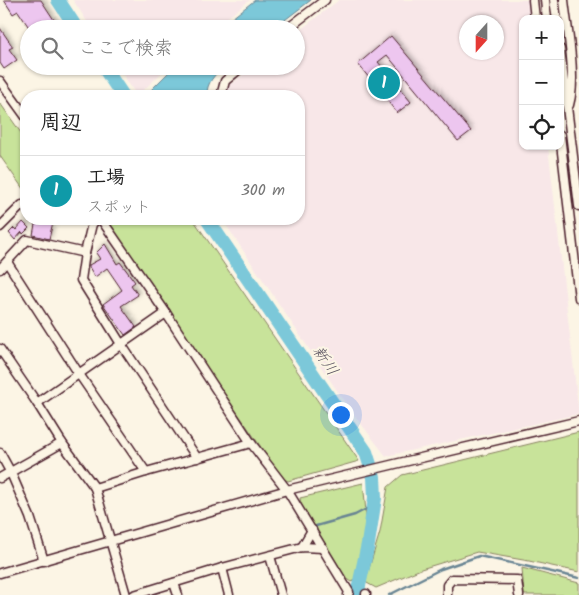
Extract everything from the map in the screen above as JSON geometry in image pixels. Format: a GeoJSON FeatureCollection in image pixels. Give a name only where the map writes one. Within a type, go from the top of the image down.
{"type":"FeatureCollection","features":[{"type":"Feature","properties":{"kind":"street"},"geometry":{"type":"LineString","coordinates":[[299,20],[325,0]]}},
{"type":"Feature","properties":{"kind":"street"},"geometry":{"type":"LineString","coordinates":[[533,0],[535,15]]}},
{"type":"Feature","properties":{"kind":"street"},"geometry":{"type":"LineString","coordinates":[[545,0],[547,15]]}},
{"type":"Feature","properties":{"kind":"street"},"geometry":{"type":"LineString","coordinates":[[554,0],[556,15]]}},
{"type":"Feature","properties":{"kind":"street"},"geometry":{"type":"LineString","coordinates":[[564,0],[571,66],[572,95],[568,109]]}},
{"type":"Feature","properties":{"kind":"street"},"geometry":{"type":"LineString","coordinates":[[561,60],[579,206]]}},
{"type":"Feature","properties":{"kind":"street"},"geometry":{"type":"LineString","coordinates":[[223,90],[225,81],[232,75]]}},
{"type":"Feature","properties":{"kind":"street"},"geometry":{"type":"LineString","coordinates":[[0,81],[20,109]]}},
{"type":"Feature","properties":{"kind":"street"},"geometry":{"type":"LineString","coordinates":[[562,150],[579,298]]}},
{"type":"Feature","properties":{"kind":"street"},"geometry":{"type":"LineString","coordinates":[[0,226],[20,207]]}},
{"type":"Feature","properties":{"kind":"street"},"geometry":{"type":"LineString","coordinates":[[92,225],[81,280],[197,458]]}},
{"type":"Feature","properties":{"kind":"street"},"geometry":{"type":"LineString","coordinates":[[103,225],[166,313],[251,443],[287,490],[349,592],[348,595]]}},
{"type":"Feature","properties":{"kind":"street"},"geometry":{"type":"LineString","coordinates":[[0,269],[27,240],[85,253]]}},
{"type":"Feature","properties":{"kind":"street"},"geometry":{"type":"LineString","coordinates":[[7,262],[79,374],[146,472]]}},
{"type":"Feature","properties":{"kind":"street"},"geometry":{"type":"LineString","coordinates":[[37,403],[166,313]]}},
{"type":"Feature","properties":{"kind":"street"},"geometry":{"type":"LineString","coordinates":[[0,349],[62,443],[95,488],[126,595]]}},
{"type":"Feature","properties":{"kind":"street"},"geometry":{"type":"LineString","coordinates":[[0,573],[287,490],[579,421]]}},
{"type":"Feature","properties":{"kind":"street"},"geometry":{"type":"LineString","coordinates":[[0,478],[62,443]]}},
{"type":"Feature","properties":{"kind":"street"},"geometry":{"type":"LineString","coordinates":[[95,488],[251,443]]}},
{"type":"Feature","properties":{"kind":"street"},"geometry":{"type":"LineString","coordinates":[[0,453],[30,517],[44,561]]}},
{"type":"Feature","properties":{"kind":"street"},"geometry":{"type":"LineString","coordinates":[[302,547],[312,530]]}},
{"type":"Feature","properties":{"kind":"street"},"geometry":{"type":"LineString","coordinates":[[134,595],[222,568],[302,547],[323,548]]}},
{"type":"Feature","properties":{"kind":"street"},"geometry":{"type":"LineString","coordinates":[[270,556],[281,595]]}},
{"type":"Feature","properties":{"kind":"street"},"geometry":{"type":"LineString","coordinates":[[222,568],[229,595]]}},
{"type":"Feature","properties":{"kind":"street"},"geometry":{"type":"LineString","coordinates":[[447,595],[447,585],[452,579],[517,580],[519,595]]}},
{"type":"Feature","properties":{"kind":"street"},"geometry":{"type":"LineString","coordinates":[[174,583],[178,595]]}},
{"type":"Feature","properties":{"kind":"shaded area"},"geometry":{"type":"Polygon","coordinates":[[[73,0],[250,0],[224,20],[86,20],[73,0]]]}},
{"type":"Feature","properties":{"kind":"shaded area"},"geometry":{"type":"Polygon","coordinates":[[[339,0],[531,0],[533,15],[519,15],[519,150],[548,150],[579,414],[386,456],[348,407],[226,225],[305,225],[305,90],[228,90],[230,85],[243,75],[305,75],[305,26],[339,0]]]}},
{"type":"Feature","properties":{"kind":"shaded area"},"geometry":{"type":"Polygon","coordinates":[[[123,75],[159,75],[143,90],[133,90],[123,75]]]}},
{"type":"Feature","properties":{"kind":"green space"},"geometry":{"type":"Polygon","coordinates":[[[0,103],[20,131],[20,184],[0,156],[0,103]]]}},
{"type":"Feature","properties":{"kind":"green space"},"geometry":{"type":"Polygon","coordinates":[[[109,225],[197,225],[359,461],[288,481],[282,478],[109,225]]]}},
{"type":"Feature","properties":{"kind":"green space"},"geometry":{"type":"Polygon","coordinates":[[[579,432],[579,572],[477,552],[421,569],[376,588],[365,582],[380,532],[388,487],[402,475],[579,432]]]}},
{"type":"Feature","properties":{"kind":"green space"},"geometry":{"type":"Polygon","coordinates":[[[363,483],[366,514],[365,533],[358,570],[352,582],[346,578],[301,504],[300,498],[363,483]]]}},
{"type":"Feature","properties":{"kind":"green space"},"geometry":{"type":"Polygon","coordinates":[[[522,568],[579,583],[579,595],[524,595],[522,568]]]}},
{"type":"Feature","properties":{"kind":"water"},"geometry":{"type":"Polygon","coordinates":[[[255,0],[311,0],[285,20],[229,20],[255,0]]]}},
{"type":"Feature","properties":{"kind":"water"},"geometry":{"type":"Polygon","coordinates":[[[166,75],[215,75],[207,90],[151,90],[166,75]]]}},
{"type":"Feature","properties":{"kind":"building"},"geometry":{"type":"Polygon","coordinates":[[[4,0],[41,0],[54,20],[24,20],[18,11],[13,14],[4,0]]]}},
{"type":"Feature","properties":{"kind":"building"},"geometry":{"type":"Polygon","coordinates":[[[0,28],[13,47],[9,49],[17,60],[4,69],[0,63],[0,28]]]}},
{"type":"Feature","properties":{"kind":"building"},"geometry":{"type":"Polygon","coordinates":[[[391,36],[471,131],[458,141],[387,55],[378,62],[411,102],[397,113],[358,64],[391,36]]]}},
{"type":"Feature","properties":{"kind":"building"},"geometry":{"type":"Polygon","coordinates":[[[20,225],[26,225],[29,228],[23,234],[22,232],[15,240],[9,233],[14,228],[16,230],[20,225]]]}},
{"type":"Feature","properties":{"kind":"building"},"geometry":{"type":"Polygon","coordinates":[[[35,225],[52,225],[49,239],[33,235],[35,225]]]}},
{"type":"Feature","properties":{"kind":"building"},"geometry":{"type":"Polygon","coordinates":[[[105,244],[117,264],[120,262],[135,282],[131,285],[138,295],[121,306],[136,327],[125,335],[103,304],[122,290],[107,268],[95,277],[89,267],[89,265],[100,259],[96,253],[105,244]]]}},
{"type":"Feature","properties":{"kind":"waterway","name":"新川"},"geometry":{"type":"LineString","coordinates":[[58,0],[71,20]]}},
{"type":"Feature","properties":{"kind":"waterway","name":"新川"},"geometry":{"type":"LineString","coordinates":[[109,75],[119,90]]}},
{"type":"Feature","properties":{"kind":"waterway","name":"新川"},"geometry":{"type":"LineString","coordinates":[[211,225],[366,452],[374,477],[375,498],[368,544],[357,595]]}},
{"type":"Feature","properties":{"kind":"waterway"},"geometry":{"type":"LineString","coordinates":[[316,526],[355,515],[374,505]]}},
{"type":"Feature","properties":{"kind":"waterway"},"geometry":{"type":"LineString","coordinates":[[389,595],[441,569],[479,556],[579,578]]}},
{"type":"Feature","properties":{"kind":"place","name":"工場"},"geometry":{"type":"Point","coordinates":[384,83]}}]}
